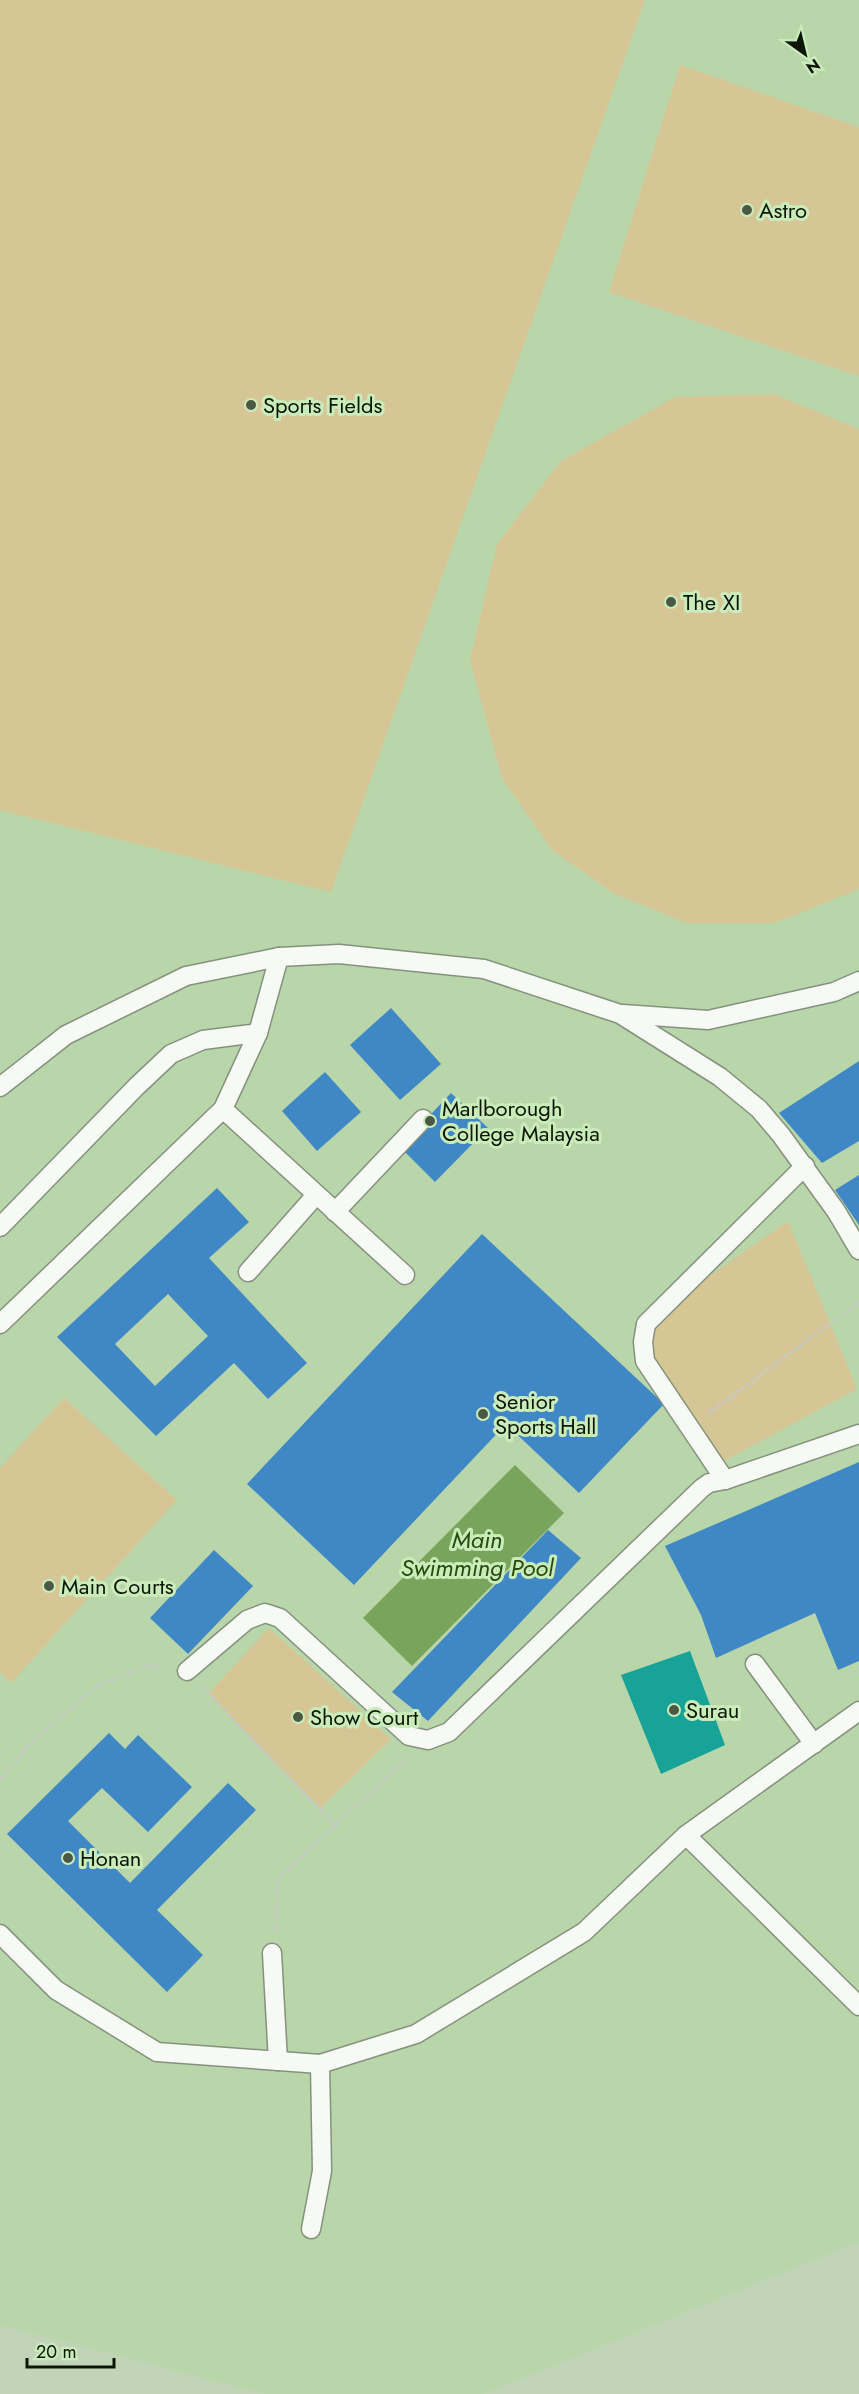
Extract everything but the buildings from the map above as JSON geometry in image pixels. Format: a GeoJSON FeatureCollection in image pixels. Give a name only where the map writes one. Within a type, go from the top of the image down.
{"type":"FeatureCollection","features":[{"type":"Feature","properties":{"kind":"lane"},"geometry":{"type":"LineString","coordinates":[[0,1087],[66,1035],[186,976],[279,957],[339,954],[484,969],[620,1014],[720,1077],[759,1108],[805,1166],[859,1250]]}},
{"type":"Feature","properties":{"kind":"lane"},"geometry":{"type":"LineString","coordinates":[[0,1324],[223,1109],[258,1034],[279,957]]}},
{"type":"Feature","properties":{"kind":"lane"},"geometry":{"type":"LineString","coordinates":[[620,1014],[708,1020],[834,992],[859,981]]}},
{"type":"Feature","properties":{"kind":"lane"},"geometry":{"type":"LineString","coordinates":[[0,1227],[171,1054],[203,1040],[258,1034]]}},
{"type":"Feature","properties":{"kind":"lane"},"geometry":{"type":"LineString","coordinates":[[223,1109],[405,1275]]}},
{"type":"Feature","properties":{"kind":"lane"},"geometry":{"type":"LineString","coordinates":[[335,1212],[423,1119]]}},
{"type":"Feature","properties":{"kind":"lane"},"geometry":{"type":"LineString","coordinates":[[724,1480],[645,1361],[642,1342],[646,1324],[805,1166]]}},
{"type":"Feature","properties":{"kind":"lane"},"geometry":{"type":"LineString","coordinates":[[248,1272],[316,1195]]}},
{"type":"Feature","properties":{"kind":"lane"},"geometry":{"type":"LineString","coordinates":[[187,1671],[246,1620],[265,1613],[280,1618],[409,1736],[428,1740],[449,1732],[702,1488],[710,1483],[859,1434]]}},
{"type":"Feature","properties":{"kind":"lane"},"geometry":{"type":"LineString","coordinates":[[755,1664],[814,1744]]}},
{"type":"Feature","properties":{"kind":"lane"},"geometry":{"type":"LineString","coordinates":[[0,1934],[56,1990],[157,2052],[320,2064],[417,2034],[584,1932],[686,1835],[859,1711]]}},
{"type":"Feature","properties":{"kind":"lane"},"geometry":{"type":"LineString","coordinates":[[686,1835],[859,2006]]}},
{"type":"Feature","properties":{"kind":"lane"},"geometry":{"type":"LineString","coordinates":[[272,1953],[278,2061]]}},
{"type":"Feature","properties":{"kind":"lane"},"geometry":{"type":"LineString","coordinates":[[311,2229],[322,2171],[320,2064]]}},
{"type":"Feature","properties":{"kind":"path"},"geometry":{"type":"LineString","coordinates":[[689,1427],[859,1302]]}},
{"type":"Feature","properties":{"kind":"path"},"geometry":{"type":"LineString","coordinates":[[0,1779],[32,1741],[96,1686],[145,1666],[187,1671],[334,1824]]}},
{"type":"Feature","properties":{"kind":"path"},"geometry":{"type":"LineString","coordinates":[[272,1953],[278,1878],[334,1824],[428,1740]]}},
{"type":"Feature","properties":{"kind":"shaded area","name":"Marlborough College Malaysia"},"geometry":{"type":"Polygon","coordinates":[[[0,0],[859,0],[859,2242],[483,2394],[265,2394],[0,2325],[0,0]]]}},
{"type":"Feature","properties":{"kind":"shaded area","name":"Sports Fields"},"geometry":{"type":"Polygon","coordinates":[[[0,0],[645,0],[331,892],[0,810],[0,0]]]}},
{"type":"Feature","properties":{"kind":"shaded area","name":"Astro"},"geometry":{"type":"Polygon","coordinates":[[[680,65],[859,127],[859,376],[609,292],[680,65]]]}},
{"type":"Feature","properties":{"kind":"shaded area","name":"The XI"},"geometry":{"type":"Polygon","coordinates":[[[774,394],[859,429],[859,889],[775,923],[686,923],[613,893],[552,850],[502,778],[470,660],[497,544],[561,461],[675,397],[774,394]]]}},
{"type":"Feature","properties":{"kind":"shaded area"},"geometry":{"type":"Polygon","coordinates":[[[788,1221],[857,1389],[715,1466],[634,1329],[788,1221]]]}},
{"type":"Feature","properties":{"kind":"shaded area","name":"Main Courts"},"geometry":{"type":"Polygon","coordinates":[[[64,1398],[177,1500],[11,1683],[0,1672],[0,1468],[64,1398]]]}},
{"type":"Feature","properties":{"kind":"shaded area","name":"Show Court"},"geometry":{"type":"Polygon","coordinates":[[[269,1628],[391,1739],[320,1809],[208,1694],[269,1628]]]}},
{"type":"Feature","properties":{"kind":"water","name":"Main Swimming Pool"},"geometry":{"type":"Polygon","coordinates":[[[515,1465],[564,1513],[412,1666],[363,1618],[515,1465]]]}},
{"type":"Feature","properties":{"kind":"place","name":"Astro"},"geometry":{"type":"Point","coordinates":[747,210]}},
{"type":"Feature","properties":{"kind":"place","name":"Sports Fields"},"geometry":{"type":"Point","coordinates":[251,405]}},
{"type":"Feature","properties":{"kind":"place","name":"The XI"},"geometry":{"type":"Point","coordinates":[671,602]}},
{"type":"Feature","properties":{"kind":"place","name":"Marlborough College Malaysia"},"geometry":{"type":"Point","coordinates":[430,1121]}},
{"type":"Feature","properties":{"kind":"place","name":"Senior Sports Hall"},"geometry":{"type":"Point","coordinates":[483,1414]}},
{"type":"Feature","properties":{"kind":"place","name":"Main Courts"},"geometry":{"type":"Point","coordinates":[49,1586]}},
{"type":"Feature","properties":{"kind":"place","name":"Surau"},"geometry":{"type":"Point","coordinates":[674,1710]}},
{"type":"Feature","properties":{"kind":"place","name":"Show Court"},"geometry":{"type":"Point","coordinates":[298,1717]}},
{"type":"Feature","properties":{"kind":"place","name":"Honan"},"geometry":{"type":"Point","coordinates":[68,1858]}}]}
